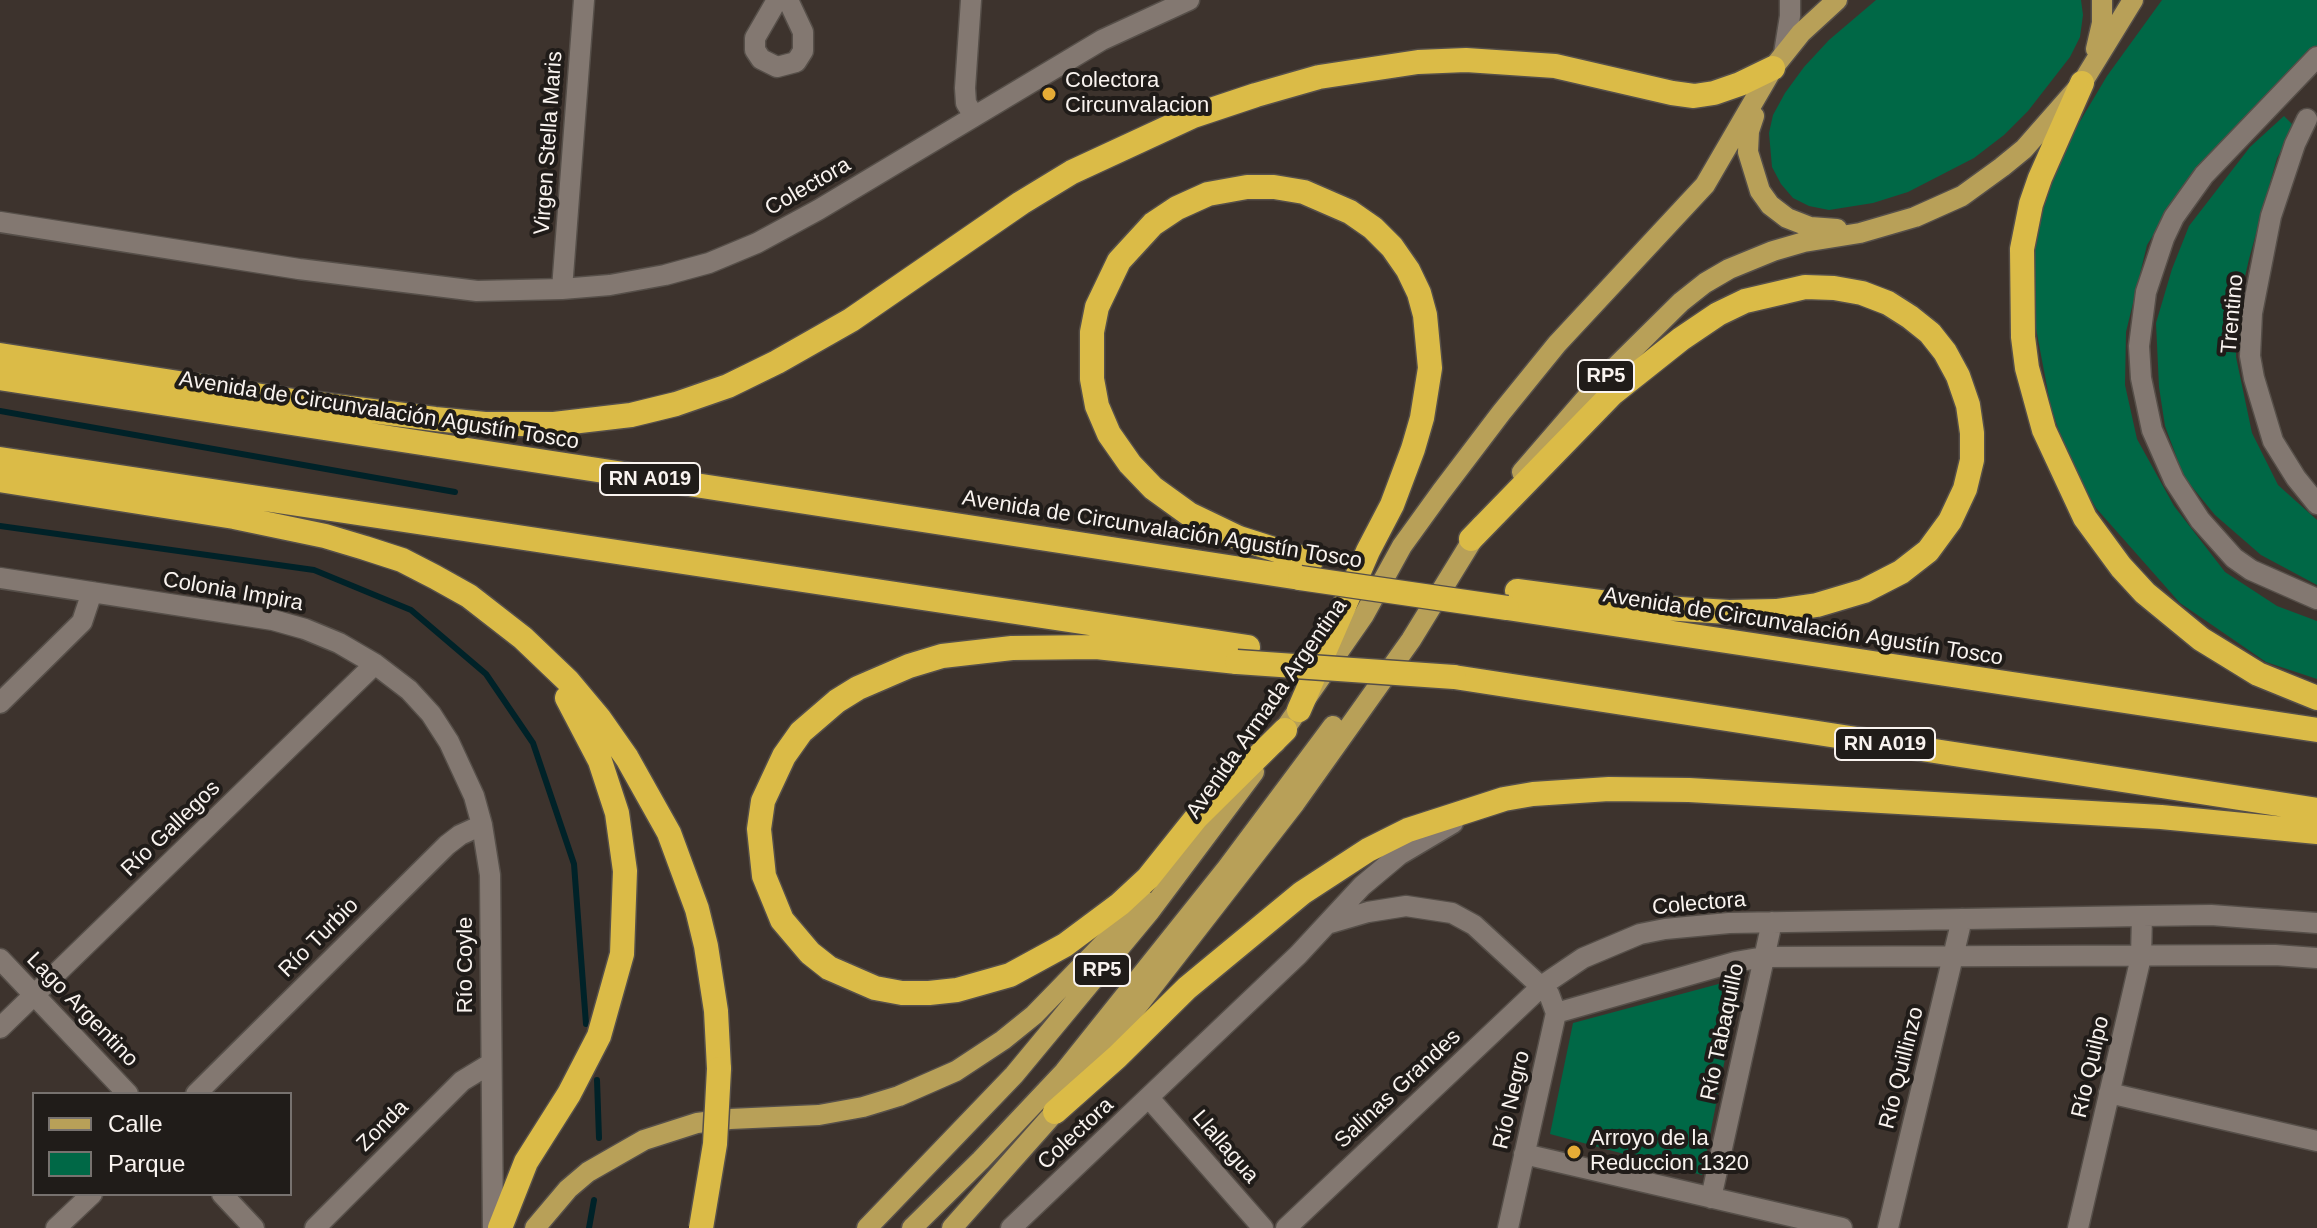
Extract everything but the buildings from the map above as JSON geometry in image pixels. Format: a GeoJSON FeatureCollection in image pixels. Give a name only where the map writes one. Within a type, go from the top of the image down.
{"type":"FeatureCollection","features":[{"type":"Feature","properties":{"kind":"highway"},"geometry":{"type":"LineString","coordinates":[[0,355],[294,401],[460,422],[554,424],[631,415],[728,386],[777,362],[851,320],[1021,203],[1072,172],[1181,121],[1256,95],[1319,77],[1418,62],[1466,60],[1555,66],[1694,96],[1740,84],[1773,68]]}},
{"type":"Feature","properties":{"kind":"highway"},"geometry":{"type":"LineString","coordinates":[[2085,79],[2040,178],[2022,249],[2023,337],[2027,368],[2044,430],[2085,518],[2121,567],[2145,593],[2201,639],[2258,674],[2317,698]]}},
{"type":"Feature","properties":{"kind":"highway"},"geometry":{"type":"LineString","coordinates":[[1242,654],[1096,647],[988,650],[942,656],[909,666],[858,688],[837,701],[801,732],[784,756],[763,801],[759,829],[764,876],[782,920],[810,953],[829,968],[875,988],[902,993],[929,993],[957,990],[1010,975],[1065,945],[1120,904],[1148,878],[1196,818],[1292,720],[1392,505],[1413,449],[1422,418],[1430,368],[1425,315],[1408,270],[1392,247],[1373,228],[1350,212],[1304,192],[1274,187],[1247,187],[1208,194],[1177,208],[1153,224],[1119,261],[1097,307],[1092,332],[1092,379],[1097,406],[1116,444],[1153,488],[1189,514],[1305,569]]}},
{"type":"Feature","properties":{"kind":"highway"},"geometry":{"type":"LineString","coordinates":[[1471,539],[1613,393],[1681,339],[1718,314],[1745,301],[1805,287],[1862,293],[1888,303],[1930,333],[1958,376],[1968,405],[1972,433],[1972,460],[1965,489],[1950,521],[1928,551],[1901,572],[1864,591],[1817,605],[1776,611],[1729,612],[1512,600]]}},
{"type":"Feature","properties":{"kind":"highway","name":"Avenida de Circunvalación Agustín Tosco"},"geometry":{"type":"LineString","coordinates":[[0,378],[1305,569],[1402,592],[1512,600],[2317,730]]}},
{"type":"Feature","properties":{"kind":"highway","name":"RN A019"},"geometry":{"type":"LineString","coordinates":[[0,459],[1242,654],[1454,677],[2317,810]]}},
{"type":"Feature","properties":{"kind":"highway"},"geometry":{"type":"LineString","coordinates":[[0,480],[234,517],[325,536],[402,560],[469,596],[523,638],[568,681],[627,758],[669,833],[697,909],[706,946],[716,1011],[719,1069],[715,1144],[701,1228]]}},
{"type":"Feature","properties":{"kind":"highway"},"geometry":{"type":"LineString","coordinates":[[500,1228],[526,1162],[569,1094],[599,1036],[616,981],[625,925],[622,844],[617,813],[600,761],[573,708],[523,638]]}},
{"type":"Feature","properties":{"kind":"highway"},"geometry":{"type":"LineString","coordinates":[[1055,1112],[1187,988],[1302,893],[1368,850],[1408,830],[1504,799],[1584,790],[1689,790],[2161,817],[2317,832]]}},
{"type":"Feature","properties":{"kind":"main road","name":"Avenida Armada Argentina"},"geometry":{"type":"LineString","coordinates":[[867,1228],[1014,1075],[1109,962],[1187,863],[1292,720],[1364,615],[1402,546],[1441,492],[1557,344],[1705,185],[1773,68],[1801,33],[1837,0]]}},
{"type":"Feature","properties":{"kind":"main road","name":"Avenida Armada Argentina"},"geometry":{"type":"LineString","coordinates":[[2085,79],[2102,23],[2102,0]]}},
{"type":"Feature","properties":{"kind":"main road","name":"Avenida Armada Argentina"},"geometry":{"type":"LineString","coordinates":[[952,1228],[1055,1112],[1295,803],[1411,640],[1471,539],[1519,475],[1599,383],[1681,302],[1729,269],[1804,242],[1889,226],[1937,208],[1982,182],[2024,149],[2085,79],[2133,0]]}},
{"type":"Feature","properties":{"kind":"main road","name":"Avenida Armada Argentina"},"geometry":{"type":"LineString","coordinates":[[1773,68],[1749,131],[1748,152],[1760,191],[1770,205],[1787,218],[1810,227],[1889,226]]}},
{"type":"Feature","properties":{"kind":"main road"},"geometry":{"type":"LineString","coordinates":[[912,1228],[1055,1082],[1227,868],[1339,718],[1411,640]]}},
{"type":"Feature","properties":{"kind":"main road"},"geometry":{"type":"LineString","coordinates":[[535,1228],[568,1189],[588,1172],[644,1140],[697,1123],[819,1115],[863,1107],[899,1096],[956,1071],[1034,1015],[1123,921],[1187,863]]}},
{"type":"Feature","properties":{"kind":"street","name":"Virgen Stella Maris"},"geometry":{"type":"LineString","coordinates":[[562,289],[584,0]]}},
{"type":"Feature","properties":{"kind":"street"},"geometry":{"type":"LineString","coordinates":[[777,0],[755,38],[755,50],[761,59],[777,67],[796,62],[803,51],[803,32],[788,0]]}},
{"type":"Feature","properties":{"kind":"street"},"geometry":{"type":"LineString","coordinates":[[971,0],[965,88],[966,103],[974,116]]}},
{"type":"Feature","properties":{"kind":"street","name":"Colectora"},"geometry":{"type":"LineString","coordinates":[[0,222],[477,291],[610,285],[665,275],[709,263],[757,243],[818,210],[1102,40],[1189,0]]}},
{"type":"Feature","properties":{"kind":"street"},"geometry":{"type":"LineString","coordinates":[[1773,68],[1790,16],[1790,0]]}},
{"type":"Feature","properties":{"kind":"street"},"geometry":{"type":"LineString","coordinates":[[2317,57],[2204,175],[2174,217],[2150,279],[2139,346],[2141,378],[2152,430],[2186,500],[2213,537],[2234,558],[2251,570],[2317,599]]}},
{"type":"Feature","properties":{"kind":"street"},"geometry":{"type":"LineString","coordinates":[[2284,92],[2312,124]]}},
{"type":"Feature","properties":{"kind":"street","name":"Trentino"},"geometry":{"type":"LineString","coordinates":[[2312,124],[2295,144],[2273,207],[2252,313],[2250,356],[2273,441],[2317,504]]}},
{"type":"Feature","properties":{"kind":"street","name":"Colonia Impira"},"geometry":{"type":"LineString","coordinates":[[0,578],[273,620],[305,629],[339,643],[375,664],[409,690],[431,714]]}},
{"type":"Feature","properties":{"kind":"street"},"geometry":{"type":"LineString","coordinates":[[0,703],[82,622],[92,592]]}},
{"type":"Feature","properties":{"kind":"street","name":"Río Gallegos"},"geometry":{"type":"LineString","coordinates":[[0,1028],[375,664]]}},
{"type":"Feature","properties":{"kind":"street","name":"Río Coyle"},"geometry":{"type":"LineString","coordinates":[[431,714],[464,773],[482,825],[490,875],[493,1228]]}},
{"type":"Feature","properties":{"kind":"street","name":"Colectora"},"geometry":{"type":"LineString","coordinates":[[1011,1228],[1298,955],[1362,886],[1399,855],[1439,830],[1504,799]]}},
{"type":"Feature","properties":{"kind":"street","name":"Río Turbio"},"geometry":{"type":"LineString","coordinates":[[198,1092],[447,845],[482,825]]}},
{"type":"Feature","properties":{"kind":"street"},"geometry":{"type":"LineString","coordinates":[[1324,925],[1368,912],[1406,906],[1452,913],[1474,925],[1543,985],[1556,1013],[1735,962],[1764,957],[2275,955],[2317,958]]}},
{"type":"Feature","properties":{"kind":"street","name":"Colectora"},"geometry":{"type":"LineString","coordinates":[[1543,985],[1583,958],[1640,934],[1693,925],[2211,915],[2317,923]]}},
{"type":"Feature","properties":{"kind":"street","name":"Río Quilpo"},"geometry":{"type":"LineString","coordinates":[[2078,1228],[2141,957],[2142,916]]}},
{"type":"Feature","properties":{"kind":"street","name":"Río Quillinzo"},"geometry":{"type":"LineString","coordinates":[[1888,1228],[1962,919]]}},
{"type":"Feature","properties":{"kind":"street","name":"Río Tabaquillo"},"geometry":{"type":"LineString","coordinates":[[1711,1198],[1772,922]]}},
{"type":"Feature","properties":{"kind":"street","name":"Lago Argentino"},"geometry":{"type":"LineString","coordinates":[[0,959],[126,1092]]}},
{"type":"Feature","properties":{"kind":"street","name":"Salinas Grandes"},"geometry":{"type":"LineString","coordinates":[[1286,1228],[1543,985]]}},
{"type":"Feature","properties":{"kind":"street","name":"Río Negro"},"geometry":{"type":"LineString","coordinates":[[1508,1228],[1556,1013]]}},
{"type":"Feature","properties":{"kind":"street","name":"Zonda"},"geometry":{"type":"LineString","coordinates":[[315,1228],[462,1081],[490,1064]]}},
{"type":"Feature","properties":{"kind":"street"},"geometry":{"type":"LineString","coordinates":[[2109,1093],[2317,1141]]}},
{"type":"Feature","properties":{"kind":"street","name":"Llallagua"},"geometry":{"type":"LineString","coordinates":[[1149,1098],[1263,1228]]}},
{"type":"Feature","properties":{"kind":"street"},"geometry":{"type":"LineString","coordinates":[[1524,1154],[1842,1228]]}},
{"type":"Feature","properties":{"kind":"street"},"geometry":{"type":"LineString","coordinates":[[56,1228],[90,1196]]}},
{"type":"Feature","properties":{"kind":"street"},"geometry":{"type":"LineString","coordinates":[[224,1196],[254,1228]]}},
{"type":"Feature","properties":{"kind":"green space"},"geometry":{"type":"Polygon","coordinates":[[[1876,0],[2081,0],[2083,15],[2080,37],[2070,57],[2028,111],[1974,158],[1908,192],[1873,203],[1829,210],[1809,206],[1793,198],[1772,167],[1769,133],[1773,115],[1804,67],[1829,40],[1876,0]]]}},
{"type":"Feature","properties":{"kind":"green space"},"geometry":{"type":"Polygon","coordinates":[[[2162,0],[2317,0],[2317,48],[2187,181],[2147,245],[2126,332],[2125,385],[2137,439],[2174,506],[2225,572],[2277,606],[2317,621],[2317,679],[2266,662],[2180,603],[2096,508],[2070,462],[2051,408],[2031,302],[2033,254],[2044,191],[2073,133],[2107,76],[2162,0]]]}},
{"type":"Feature","properties":{"kind":"green space"},"geometry":{"type":"Polygon","coordinates":[[[2284,116],[2295,127],[2277,158],[2249,259],[2236,315],[2236,357],[2252,433],[2278,485],[2317,520],[2317,585],[2261,555],[2215,515],[2184,477],[2165,426],[2159,387],[2156,323],[2189,226],[2250,147],[2284,116]]]}},
{"type":"Feature","properties":{"kind":"green space"},"geometry":{"type":"Polygon","coordinates":[[[1741,978],[1702,1175],[1550,1134],[1573,1023],[1741,978]]]}},
{"type":"Feature","properties":{"kind":"waterway"},"geometry":{"type":"LineString","coordinates":[[0,411],[455,492]]}},
{"type":"Feature","properties":{"kind":"waterway"},"geometry":{"type":"LineString","coordinates":[[0,526],[314,570],[411,610],[486,674],[533,743],[574,864],[586,1024]]}},
{"type":"Feature","properties":{"kind":"waterway"},"geometry":{"type":"LineString","coordinates":[[597,1080],[599,1138]]}},
{"type":"Feature","properties":{"kind":"waterway"},"geometry":{"type":"LineString","coordinates":[[589,1228],[594,1200]]}},
{"type":"Feature","properties":{"kind":"place","name":"Colectora Circunvalacion"},"geometry":{"type":"Point","coordinates":[1049,94]}},
{"type":"Feature","properties":{"kind":"place","name":"Arroyo de la Reduccion 1320"},"geometry":{"type":"Point","coordinates":[1574,1152]}}]}
